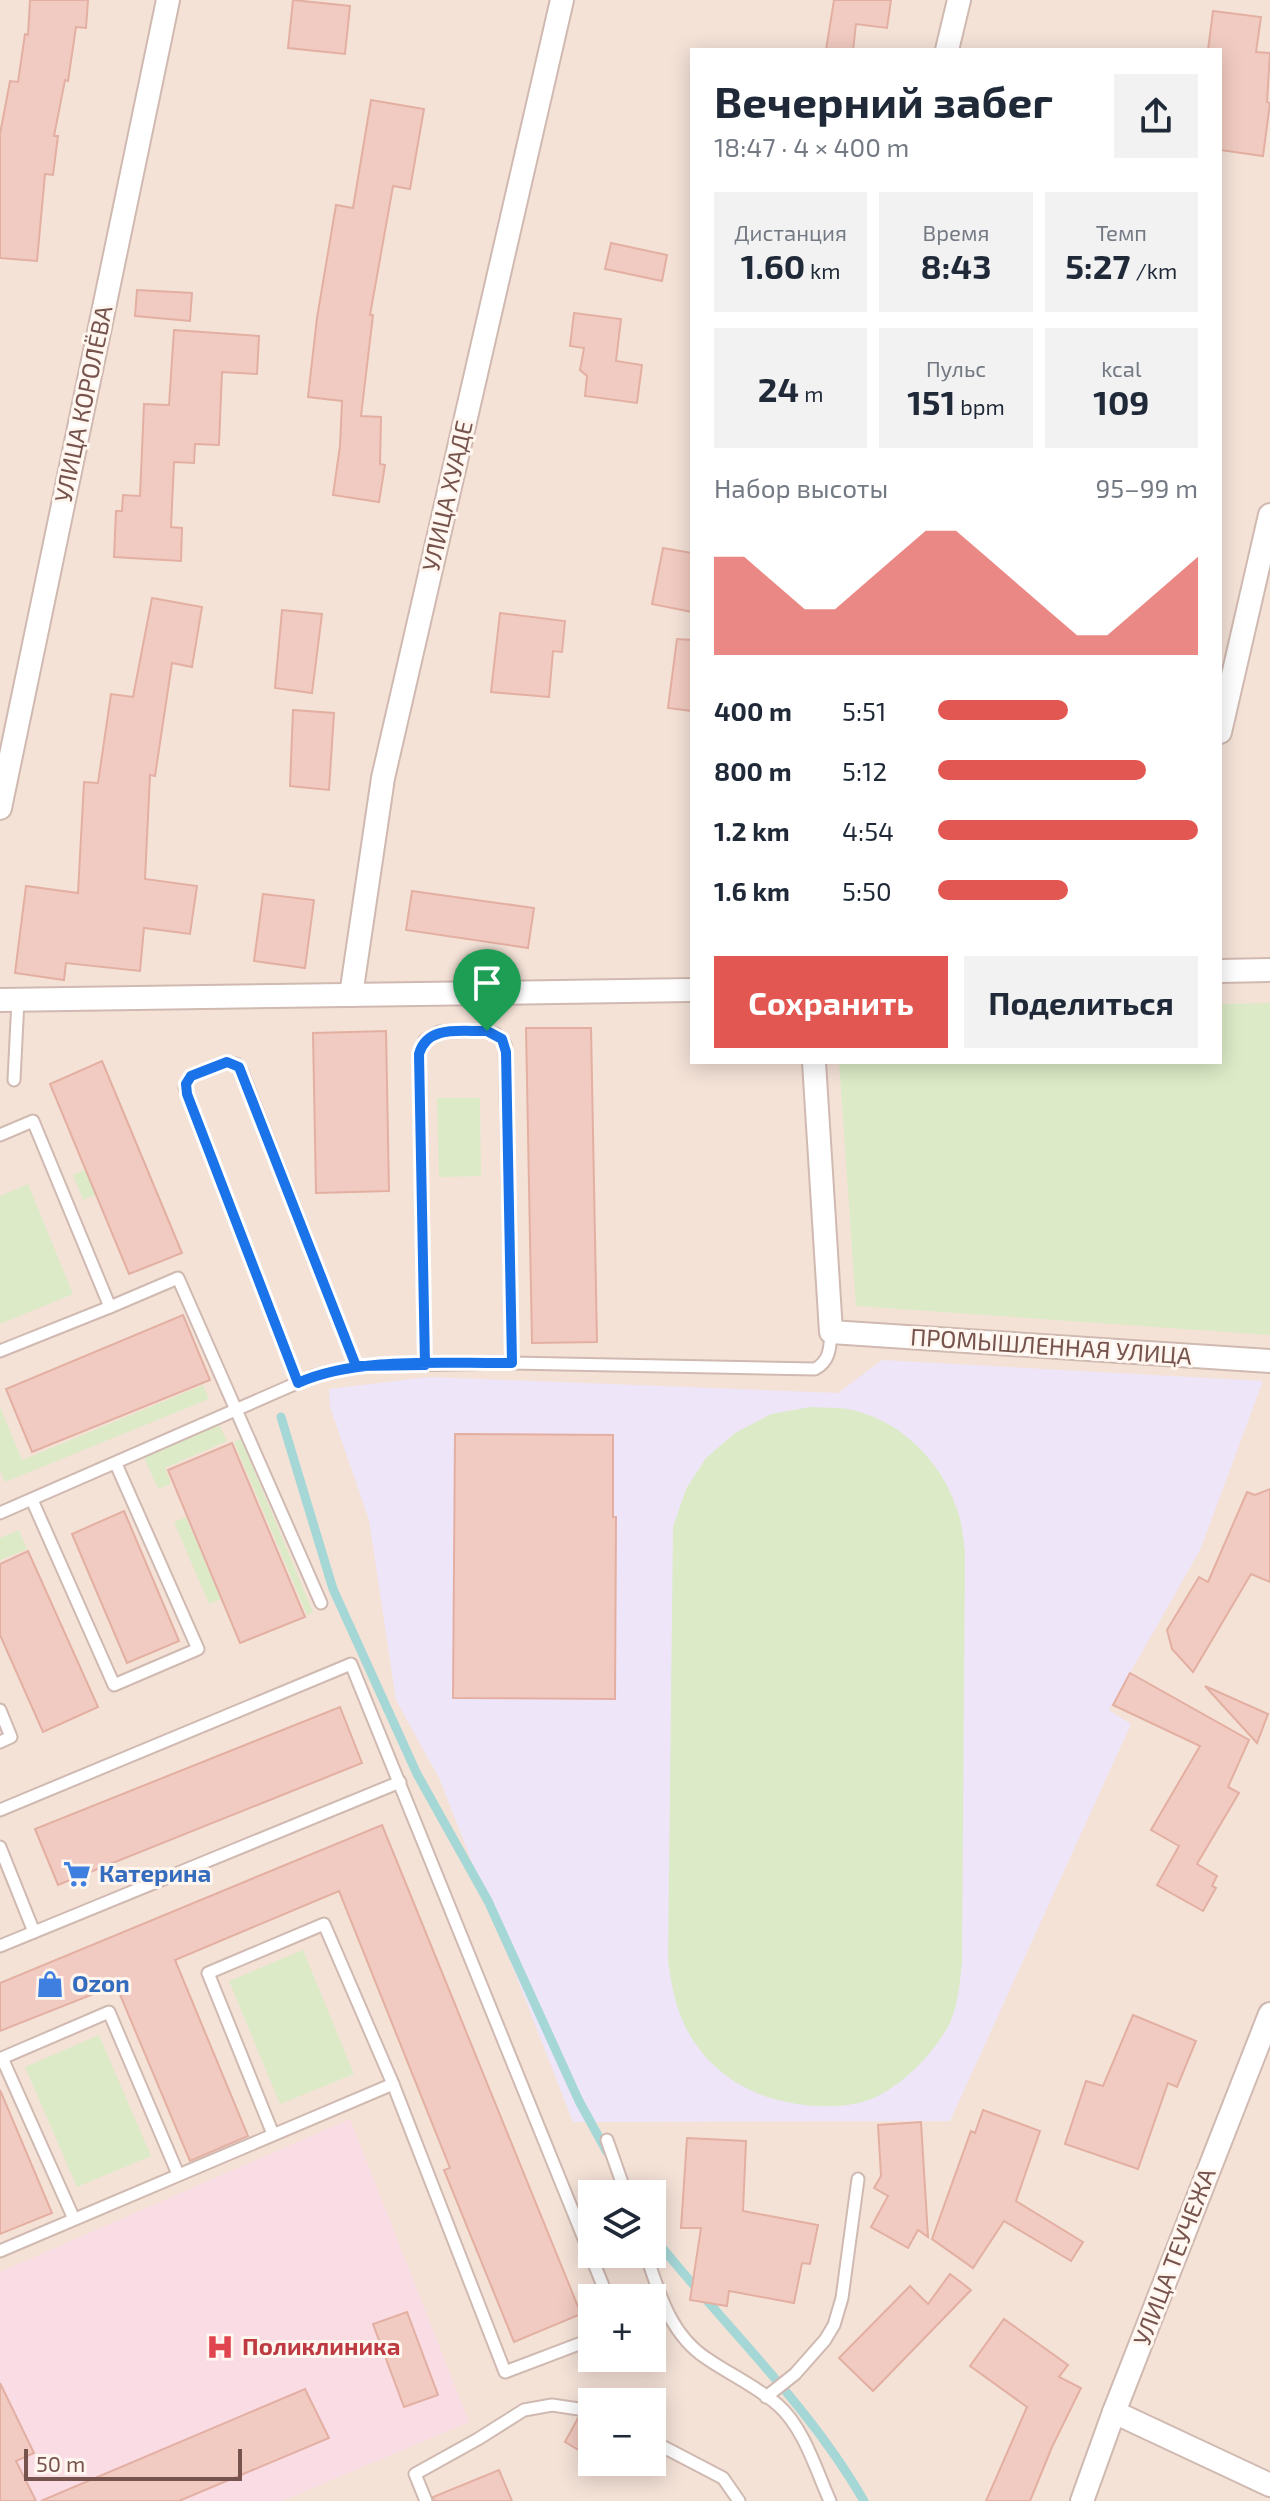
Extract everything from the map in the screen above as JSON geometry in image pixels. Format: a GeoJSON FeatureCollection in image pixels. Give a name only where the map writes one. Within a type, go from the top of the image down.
{"type":"FeatureCollection","features":[{"type":"Feature","properties":{"kind":"street","name":"УЛИЦА КОРОЛЁВА"},"geometry":{"type":"LineString","coordinates":[[0,808],[168,0]]}},
{"type":"Feature","properties":{"kind":"street","name":"УЛИЦА ХУАДЕ"},"geometry":{"type":"LineString","coordinates":[[351,995],[383,778],[562,0]]}},
{"type":"Feature","properties":{"kind":"street"},"geometry":{"type":"LineString","coordinates":[[947,48],[959,0]]}},
{"type":"Feature","properties":{"kind":"street"},"geometry":{"type":"LineString","coordinates":[[1222,723],[1270,515]]}},
{"type":"Feature","properties":{"kind":"street"},"geometry":{"type":"LineString","coordinates":[[1222,971],[1270,970]]}},
{"type":"Feature","properties":{"kind":"street"},"geometry":{"type":"LineString","coordinates":[[9,1000],[690,990]]}},
{"type":"Feature","properties":{"kind":"street"},"geometry":{"type":"LineString","coordinates":[[814,1064],[831,1332]]}},
{"type":"Feature","properties":{"kind":"street","name":"ПРОМЫШЛЕННАЯ УЛИЦА"},"geometry":{"type":"LineString","coordinates":[[831,1332],[1270,1361]]}},
{"type":"Feature","properties":{"kind":"street","name":"УЛИЦА ТЕУЧЕЖА"},"geometry":{"type":"LineString","coordinates":[[1082,2501],[1270,2014]]}},
{"type":"Feature","properties":{"kind":"street"},"geometry":{"type":"LineString","coordinates":[[1114,2412],[1270,2485]]}},
{"type":"Feature","properties":{"kind":"lane"},"geometry":{"type":"LineString","coordinates":[[9,1000],[14,1080]]}},
{"type":"Feature","properties":{"kind":"lane"},"geometry":{"type":"LineString","coordinates":[[425,1365],[419,1054],[421,1045],[430,1036],[487,1031],[496,1034],[505,1044],[512,1363]]}},
{"type":"Feature","properties":{"kind":"lane"},"geometry":{"type":"LineString","coordinates":[[298,1383],[185,1088],[191,1076],[227,1062],[236,1064],[242,1072],[356,1366]]}},
{"type":"Feature","properties":{"kind":"lane"},"geometry":{"type":"LineString","coordinates":[[0,1135],[33,1121],[110,1307]]}},
{"type":"Feature","properties":{"kind":"lane"},"geometry":{"type":"LineString","coordinates":[[0,1351],[178,1278],[321,1603]]}},
{"type":"Feature","properties":{"kind":"lane"},"geometry":{"type":"LineString","coordinates":[[1,1510],[32,1500],[327,1372],[356,1366],[512,1363],[815,1369],[822,1366],[829,1354],[831,1332]]}},
{"type":"Feature","properties":{"kind":"lane"},"geometry":{"type":"LineString","coordinates":[[32,1500],[114,1685],[198,1649],[116,1464]]}},
{"type":"Feature","properties":{"kind":"lane"},"geometry":{"type":"LineString","coordinates":[[0,1810],[351,1664],[602,2284]]}},
{"type":"Feature","properties":{"kind":"lane"},"geometry":{"type":"LineString","coordinates":[[0,1710],[11,1737],[0,1742]]}},
{"type":"Feature","properties":{"kind":"lane"},"geometry":{"type":"LineString","coordinates":[[0,1946],[400,1782]]}},
{"type":"Feature","properties":{"kind":"lane"},"geometry":{"type":"LineString","coordinates":[[0,1847],[34,1932]]}},
{"type":"Feature","properties":{"kind":"lane"},"geometry":{"type":"LineString","coordinates":[[273,2134],[208,1973],[324,1924],[393,2084],[505,2372],[578,2344]]}},
{"type":"Feature","properties":{"kind":"lane"},"geometry":{"type":"LineString","coordinates":[[74,2219],[2,2058],[109,2012],[178,2174]]}},
{"type":"Feature","properties":{"kind":"lane"},"geometry":{"type":"LineString","coordinates":[[0,2251],[393,2084]]}},
{"type":"Feature","properties":{"kind":"lane"},"geometry":{"type":"LineString","coordinates":[[607,2140],[621,2180]]}},
{"type":"Feature","properties":{"kind":"lane"},"geometry":{"type":"LineString","coordinates":[[766,2397],[795,2374],[834,2325],[842,2298],[858,2179]]}},
{"type":"Feature","properties":{"kind":"lane"},"geometry":{"type":"LineString","coordinates":[[651,2268],[665,2310],[679,2332],[703,2356],[780,2406],[798,2432],[830,2501]]}},
{"type":"Feature","properties":{"kind":"lane"},"geometry":{"type":"LineString","coordinates":[[426,2501],[415,2474],[524,2410],[552,2405],[578,2409]]}},
{"type":"Feature","properties":{"kind":"lane"},"geometry":{"type":"LineString","coordinates":[[666,2448],[723,2478],[739,2501]]}},
{"type":"Feature","properties":{"kind":"shaded area"},"geometry":{"type":"Polygon","coordinates":[[[0,0],[1270,0],[1270,2501],[0,2501],[0,0]]]}},
{"type":"Feature","properties":{"kind":"shaded area"},"geometry":{"type":"Polygon","coordinates":[[[882,1360],[1263,1381],[1200,1550],[1109,1710],[1131,1724],[950,2121],[573,2122],[440,1780],[396,1700],[369,1520],[330,1407],[329,1389],[429,1377],[838,1393],[882,1360]]]}},
{"type":"Feature","properties":{"kind":"shaded area","name":"Поликлиника"},"geometry":{"type":"Polygon","coordinates":[[[350,2119],[469,2422],[282,2501],[0,2501],[0,2272],[350,2119]]]}},
{"type":"Feature","properties":{"kind":"green space"},"geometry":{"type":"Polygon","coordinates":[[[1270,1003],[1270,1335],[856,1306],[839,1064],[1222,1064],[1222,1004],[1270,1003]]]}},
{"type":"Feature","properties":{"kind":"green space"},"geometry":{"type":"Polygon","coordinates":[[[437,1098],[480,1098],[481,1176],[439,1177],[437,1098]]]}},
{"type":"Feature","properties":{"kind":"green space"},"geometry":{"type":"Polygon","coordinates":[[[130,1151],[140,1176],[83,1200],[73,1175],[130,1151]]]}},
{"type":"Feature","properties":{"kind":"green space"},"geometry":{"type":"Polygon","coordinates":[[[28,1184],[73,1294],[0,1324],[0,1196],[28,1184]]]}},
{"type":"Feature","properties":{"kind":"green space"},"geometry":{"type":"Polygon","coordinates":[[[203,1385],[209,1399],[5,1482],[0,1470],[0,1407],[22,1460],[203,1385]]]}},
{"type":"Feature","properties":{"kind":"green space"},"geometry":{"type":"Polygon","coordinates":[[[810,1407],[843,1408],[867,1414],[901,1432],[916,1444],[950,1491],[960,1519],[965,1551],[962,1961],[956,2003],[941,2038],[907,2077],[874,2098],[833,2106],[799,2104],[759,2094],[724,2074],[709,2061],[685,2026],[674,1994],[668,1960],[673,1527],[686,1489],[706,1458],[735,1433],[771,1414],[810,1407]]]}},
{"type":"Feature","properties":{"kind":"green space"},"geometry":{"type":"Polygon","coordinates":[[[218,1423],[227,1441],[165,1468],[171,1484],[158,1489],[143,1455],[218,1423]]]}},
{"type":"Feature","properties":{"kind":"green space"},"geometry":{"type":"Polygon","coordinates":[[[241,1439],[313,1612],[307,1615],[234,1442],[241,1439]]]}},
{"type":"Feature","properties":{"kind":"green space"},"geometry":{"type":"Polygon","coordinates":[[[186,1517],[221,1599],[209,1604],[174,1522],[186,1517]]]}},
{"type":"Feature","properties":{"kind":"green space"},"geometry":{"type":"Polygon","coordinates":[[[19,1530],[27,1549],[0,1560],[0,1538],[19,1530]]]}},
{"type":"Feature","properties":{"kind":"green space"},"geometry":{"type":"Polygon","coordinates":[[[303,1950],[354,2074],[280,2104],[229,1981],[303,1950]]]}},
{"type":"Feature","properties":{"kind":"green space"},"geometry":{"type":"Polygon","coordinates":[[[99,2035],[151,2156],[77,2187],[25,2067],[99,2035]]]}},
{"type":"Feature","properties":{"kind":"building"},"geometry":{"type":"Polygon","coordinates":[[[30,0],[88,0],[86,28],[76,27],[68,81],[65,80],[54,136],[58,136],[53,175],[45,174],[37,261],[0,258],[0,134],[10,81],[18,82],[25,34],[28,35],[30,0]]]}},
{"type":"Feature","properties":{"kind":"building"},"geometry":{"type":"Polygon","coordinates":[[[293,0],[350,6],[345,54],[288,48],[293,0]]]}},
{"type":"Feature","properties":{"kind":"building"},"geometry":{"type":"Polygon","coordinates":[[[834,0],[891,0],[887,28],[856,24],[853,48],[826,48],[834,0]]]}},
{"type":"Feature","properties":{"kind":"building"},"geometry":{"type":"Polygon","coordinates":[[[1213,11],[1261,17],[1256,52],[1270,53],[1267,102],[1270,103],[1263,156],[1222,150],[1222,48],[1208,48],[1213,11]]]}},
{"type":"Feature","properties":{"kind":"building"},"geometry":{"type":"Polygon","coordinates":[[[371,100],[424,109],[410,189],[393,186],[370,315],[373,315],[361,416],[381,417],[380,464],[385,465],[379,502],[333,495],[342,401],[308,397],[317,318],[336,205],[353,208],[371,100]]]}},
{"type":"Feature","properties":{"kind":"building"},"geometry":{"type":"Polygon","coordinates":[[[611,243],[667,255],[662,281],[605,269],[611,243]]]}},
{"type":"Feature","properties":{"kind":"building"},"geometry":{"type":"Polygon","coordinates":[[[137,290],[192,293],[190,321],[135,316],[137,290]]]}},
{"type":"Feature","properties":{"kind":"building"},"geometry":{"type":"Polygon","coordinates":[[[574,313],[621,319],[616,361],[642,365],[637,403],[585,396],[587,376],[580,370],[584,348],[570,346],[574,313]]]}},
{"type":"Feature","properties":{"kind":"building"},"geometry":{"type":"Polygon","coordinates":[[[174,330],[259,336],[257,374],[222,372],[219,445],[195,444],[194,463],[174,462],[171,527],[182,528],[181,561],[114,557],[116,511],[122,511],[123,495],[140,496],[144,404],[169,405],[174,330]]]}},
{"type":"Feature","properties":{"kind":"building"},"geometry":{"type":"Polygon","coordinates":[[[663,548],[690,553],[690,612],[652,604],[663,548]]]}},
{"type":"Feature","properties":{"kind":"building"},"geometry":{"type":"Polygon","coordinates":[[[152,598],[202,607],[192,667],[172,663],[155,776],[150,775],[145,879],[197,886],[190,934],[144,928],[140,971],[66,963],[64,980],[15,973],[26,886],[78,893],[84,782],[98,783],[111,694],[133,697],[152,598]]]}},
{"type":"Feature","properties":{"kind":"building"},"geometry":{"type":"Polygon","coordinates":[[[282,610],[322,614],[312,693],[275,688],[282,610]]]}},
{"type":"Feature","properties":{"kind":"building"},"geometry":{"type":"Polygon","coordinates":[[[500,613],[565,621],[562,652],[553,651],[549,697],[491,692],[500,613]]]}},
{"type":"Feature","properties":{"kind":"building"},"geometry":{"type":"Polygon","coordinates":[[[677,639],[690,640],[690,711],[668,708],[677,639]]]}},
{"type":"Feature","properties":{"kind":"building"},"geometry":{"type":"Polygon","coordinates":[[[293,710],[334,713],[329,790],[290,786],[293,710]]]}},
{"type":"Feature","properties":{"kind":"building"},"geometry":{"type":"Polygon","coordinates":[[[412,891],[534,908],[528,948],[406,930],[412,891]]]}},
{"type":"Feature","properties":{"kind":"building"},"geometry":{"type":"Polygon","coordinates":[[[263,894],[314,900],[305,968],[254,961],[263,894]]]}},
{"type":"Feature","properties":{"kind":"building"},"geometry":{"type":"Polygon","coordinates":[[[526,1028],[591,1028],[597,1342],[532,1343],[526,1028]]]}},
{"type":"Feature","properties":{"kind":"building"},"geometry":{"type":"Polygon","coordinates":[[[386,1031],[389,1191],[316,1193],[313,1033],[386,1031]]]}},
{"type":"Feature","properties":{"kind":"building"},"geometry":{"type":"Polygon","coordinates":[[[102,1061],[182,1253],[129,1274],[50,1084],[102,1061]]]}},
{"type":"Feature","properties":{"kind":"building"},"geometry":{"type":"Polygon","coordinates":[[[183,1315],[210,1380],[32,1452],[6,1389],[183,1315]]]}},
{"type":"Feature","properties":{"kind":"building"},"geometry":{"type":"Polygon","coordinates":[[[455,1434],[613,1435],[615,1699],[453,1698],[455,1434]]]}},
{"type":"Feature","properties":{"kind":"building"},"geometry":{"type":"Polygon","coordinates":[[[232,1443],[305,1617],[240,1643],[168,1470],[232,1443]]]}},
{"type":"Feature","properties":{"kind":"building"},"geometry":{"type":"Polygon","coordinates":[[[1270,1489],[1270,1582],[1251,1574],[1193,1672],[1172,1649],[1167,1630],[1199,1577],[1208,1582],[1247,1492],[1255,1495],[1270,1489]]]}},
{"type":"Feature","properties":{"kind":"building"},"geometry":{"type":"Polygon","coordinates":[[[124,1511],[179,1641],[127,1663],[72,1534],[124,1511]]]}},
{"type":"Feature","properties":{"kind":"building"},"geometry":{"type":"Polygon","coordinates":[[[28,1551],[98,1707],[43,1732],[0,1635],[0,1564],[28,1551]]]}},
{"type":"Feature","properties":{"kind":"building"},"geometry":{"type":"Polygon","coordinates":[[[1130,1673],[1249,1740],[1228,1787],[1239,1793],[1197,1864],[1217,1876],[1212,1886],[1216,1888],[1203,1911],[1157,1885],[1179,1846],[1151,1830],[1200,1746],[1113,1705],[1130,1673]]]}},
{"type":"Feature","properties":{"kind":"building"},"geometry":{"type":"Polygon","coordinates":[[[1205,1686],[1268,1714],[1257,1743],[1205,1686]]]}},
{"type":"Feature","properties":{"kind":"building"},"geometry":{"type":"Polygon","coordinates":[[[340,1707],[362,1763],[58,1885],[35,1829],[340,1707]]]}},
{"type":"Feature","properties":{"kind":"building"},"geometry":{"type":"Polygon","coordinates":[[[382,1825],[578,2307],[578,2315],[514,2342],[444,2170],[450,2168],[339,1891],[175,1960],[248,2136],[190,2161],[116,1985],[0,2031],[0,1983],[382,1825]]]}},
{"type":"Feature","properties":{"kind":"building"},"geometry":{"type":"Polygon","coordinates":[[[1133,2015],[1196,2041],[1177,2087],[1168,2083],[1138,2169],[1065,2144],[1086,2081],[1103,2086],[1133,2015]]]}},
{"type":"Feature","properties":{"kind":"building"},"geometry":{"type":"Polygon","coordinates":[[[0,2090],[52,2213],[0,2234],[0,2090]]]}},
{"type":"Feature","properties":{"kind":"building"},"geometry":{"type":"Polygon","coordinates":[[[983,2110],[1040,2131],[1016,2201],[1083,2242],[1071,2261],[1004,2221],[973,2268],[932,2239],[971,2131],[975,2133],[983,2110]]]}},
{"type":"Feature","properties":{"kind":"building"},"geometry":{"type":"Polygon","coordinates":[[[921,2122],[928,2237],[918,2230],[908,2248],[871,2227],[888,2196],[874,2188],[881,2176],[878,2125],[921,2122]]]}},
{"type":"Feature","properties":{"kind":"building"},"geometry":{"type":"Polygon","coordinates":[[[687,2138],[746,2141],[743,2211],[818,2225],[810,2264],[802,2263],[794,2303],[729,2291],[727,2306],[690,2300],[701,2228],[681,2228],[687,2138]]]}},
{"type":"Feature","properties":{"kind":"building"},"geometry":{"type":"Polygon","coordinates":[[[950,2274],[971,2290],[873,2391],[839,2358],[910,2286],[928,2304],[950,2274]]]}},
{"type":"Feature","properties":{"kind":"building"},"geometry":{"type":"Polygon","coordinates":[[[407,2312],[438,2395],[404,2407],[373,2324],[407,2312]]]}},
{"type":"Feature","properties":{"kind":"building"},"geometry":{"type":"Polygon","coordinates":[[[1004,2319],[1068,2365],[1059,2377],[1081,2388],[1030,2501],[986,2501],[1027,2407],[970,2366],[1004,2319]]]}},
{"type":"Feature","properties":{"kind":"building"},"geometry":{"type":"Polygon","coordinates":[[[0,2383],[34,2453],[16,2461],[36,2501],[0,2501],[0,2383]]]}},
{"type":"Feature","properties":{"kind":"building"},"geometry":{"type":"Polygon","coordinates":[[[305,2389],[329,2438],[179,2501],[41,2501],[305,2389]]]}},
{"type":"Feature","properties":{"kind":"building"},"geometry":{"type":"Polygon","coordinates":[[[578,2418],[578,2450],[565,2442],[578,2418]]]}},
{"type":"Feature","properties":{"kind":"building"},"geometry":{"type":"Polygon","coordinates":[[[499,2470],[512,2501],[434,2501],[433,2497],[499,2470]]]}},
{"type":"Feature","properties":{"kind":"waterway"},"geometry":{"type":"LineString","coordinates":[[281,1417],[333,1589],[417,1774],[488,1901],[579,2101],[607,2152]]}},
{"type":"Feature","properties":{"kind":"waterway"},"geometry":{"type":"LineString","coordinates":[[666,2252],[817,2430],[864,2501]]}},
{"type":"Feature","properties":{"kind":"place","name":"Катерина"},"geometry":{"type":"Point","coordinates":[77,1874]}},
{"type":"Feature","properties":{"kind":"place","name":"Ozon"},"geometry":{"type":"Point","coordinates":[50,1984]}},
{"type":"Feature","properties":{"kind":"place","name":"Поликлиника"},"geometry":{"type":"Point","coordinates":[220,2347]}},
{"type":"Feature","properties":{"kind":"route"},"geometry":{"type":"LineString","coordinates":[[487,1031],[439,1032],[425,1040],[419,1054],[425,1365],[356,1366],[239,1067],[227,1062],[188,1080],[185,1088],[187,1094],[298,1383],[340,1368],[356,1366],[425,1365],[512,1363],[506,1052],[502,1039],[487,1031]]}}]}
